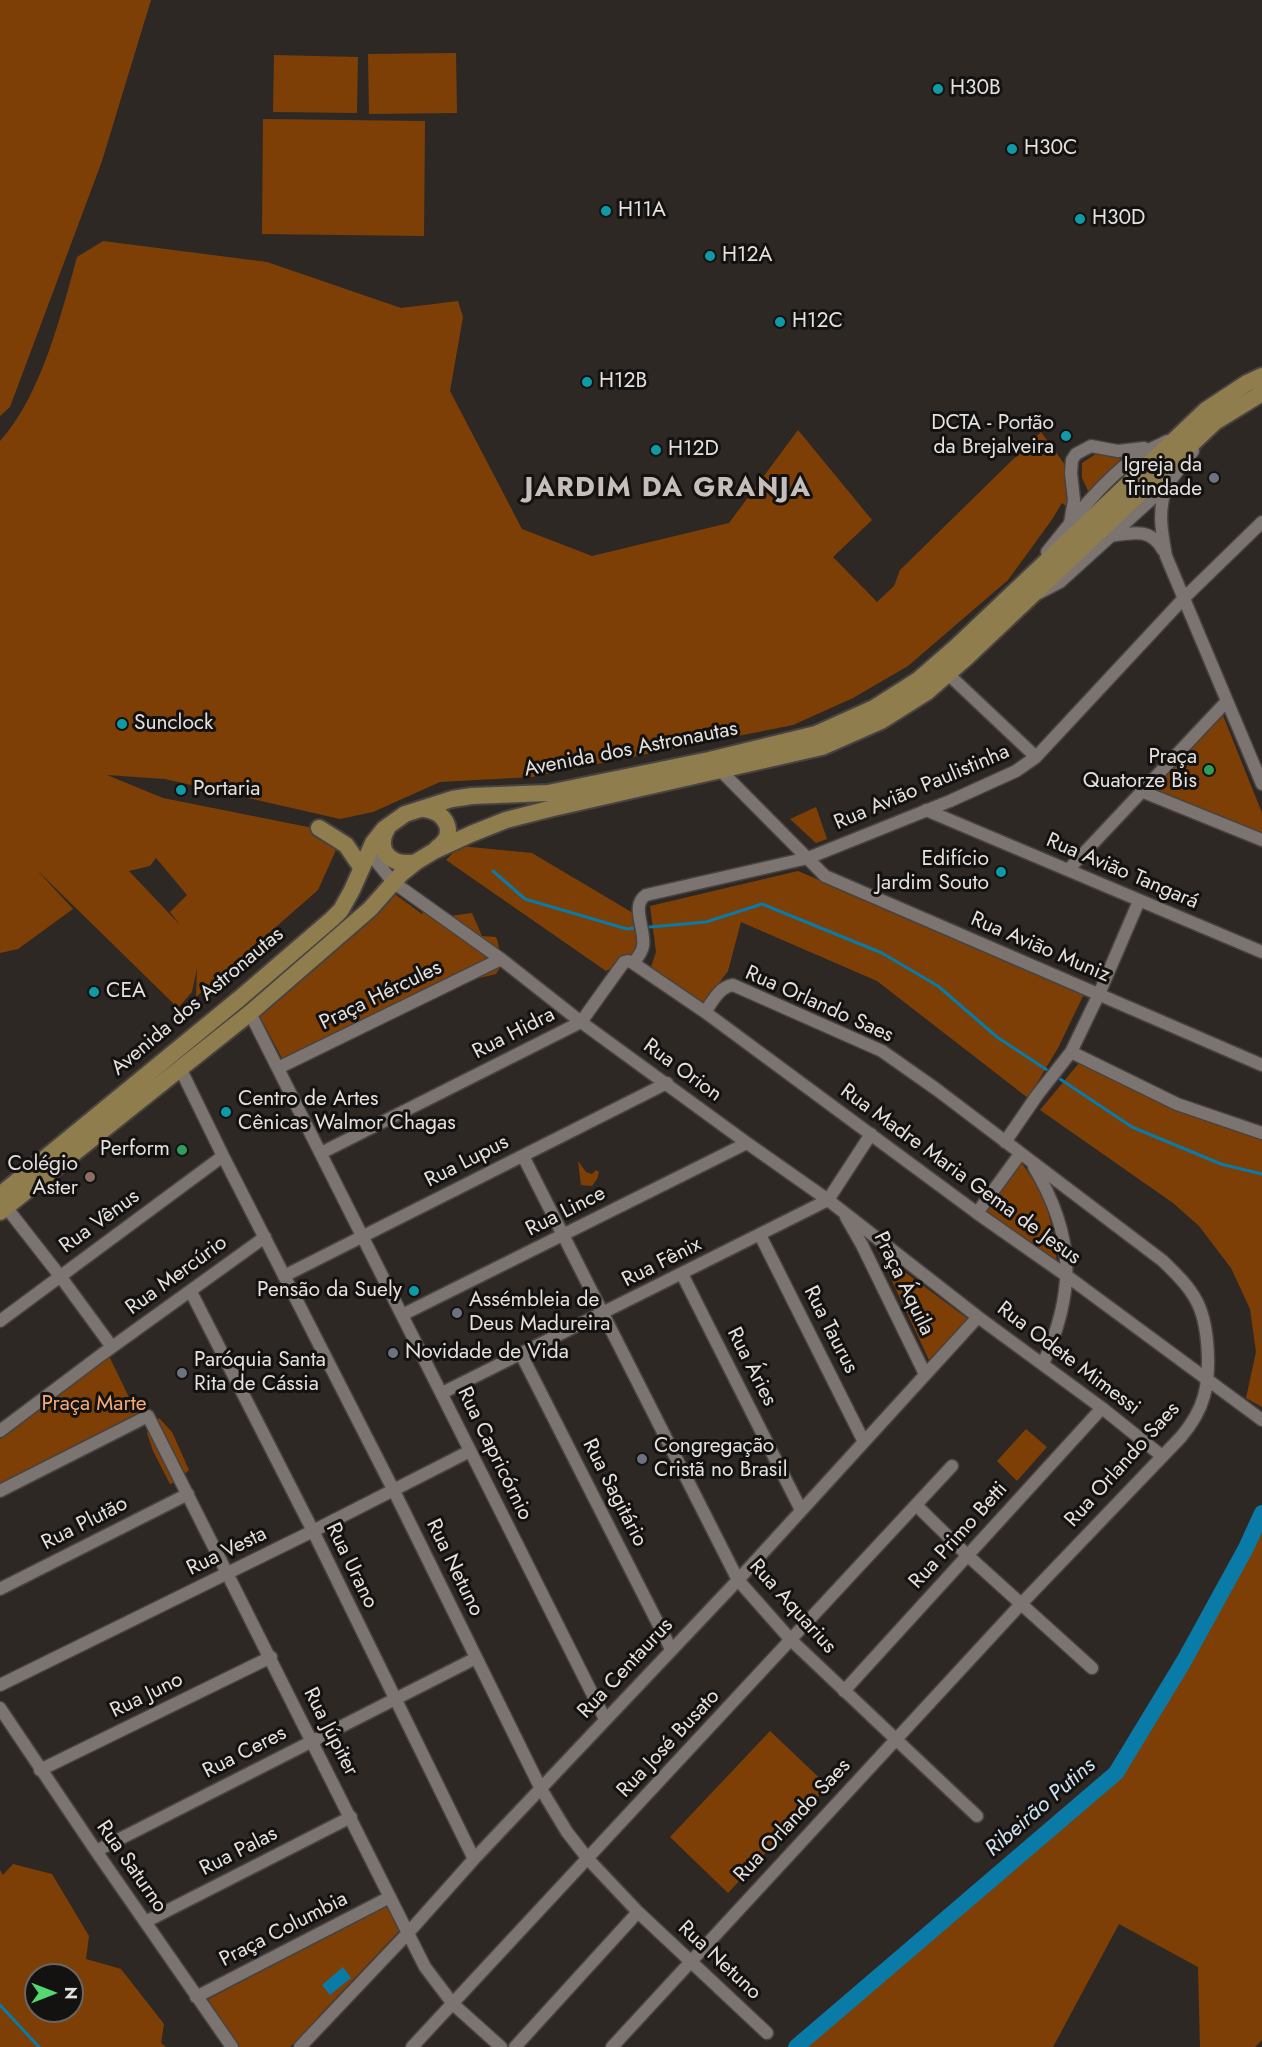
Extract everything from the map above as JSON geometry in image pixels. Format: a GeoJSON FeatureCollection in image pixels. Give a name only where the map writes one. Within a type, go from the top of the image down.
{"type":"FeatureCollection","features":[{"type":"Feature","properties":{"kind":"main road","name":"Avenida dos Astronautas"},"geometry":{"type":"LineString","coordinates":[[1168,457],[1183,431],[1206,410],[1247,383],[1262,376]]}},
{"type":"Feature","properties":{"kind":"main road","name":"Avenida dos Astronautas"},"geometry":{"type":"LineString","coordinates":[[2,1205],[250,1013],[370,909],[393,882],[416,862],[434,851],[471,834],[517,818],[822,747],[881,722],[927,692],[948,674],[1026,592],[1168,457],[1215,422],[1262,393]]}},
{"type":"Feature","properties":{"kind":"main road","name":"Avenida dos Astronautas"},"geometry":{"type":"LineString","coordinates":[[2,1205],[332,919],[346,900],[378,836],[405,814],[452,799],[471,796],[548,793],[709,760],[816,734],[874,708],[918,680],[1026,592]]}},
{"type":"Feature","properties":{"kind":"main road"},"geometry":{"type":"LineString","coordinates":[[424,808],[433,809],[448,826],[447,838],[434,851]]}},
{"type":"Feature","properties":{"kind":"main road"},"geometry":{"type":"LineString","coordinates":[[390,824],[384,836],[384,851],[394,861],[416,862]]}},
{"type":"Feature","properties":{"kind":"main road"},"geometry":{"type":"LineString","coordinates":[[319,828],[346,845],[361,867]]}},
{"type":"Feature","properties":{"kind":"street"},"geometry":{"type":"LineString","coordinates":[[1081,539],[1071,473],[1072,460],[1076,454],[1091,446],[1168,457]]}},
{"type":"Feature","properties":{"kind":"street"},"geometry":{"type":"LineString","coordinates":[[1166,556],[1160,505],[1167,486],[1168,457]]}},
{"type":"Feature","properties":{"kind":"street"},"geometry":{"type":"LineString","coordinates":[[1026,592],[1081,539],[1097,493],[1135,458],[1168,457]]}},
{"type":"Feature","properties":{"kind":"street"},"geometry":{"type":"LineString","coordinates":[[1110,536],[1167,486]]}},
{"type":"Feature","properties":{"kind":"street","name":"Rua Avião Paulistinha"},"geometry":{"type":"LineString","coordinates":[[633,963],[643,950],[638,905],[640,899],[646,895],[808,858],[950,801],[1016,771],[1036,757],[1184,598],[1262,522]]}},
{"type":"Feature","properties":{"kind":"street"},"geometry":{"type":"LineString","coordinates":[[1081,539],[1134,533],[1150,535],[1157,540],[1166,556],[1262,784]]}},
{"type":"Feature","properties":{"kind":"street"},"geometry":{"type":"LineString","coordinates":[[948,674],[1036,757]]}},
{"type":"Feature","properties":{"kind":"street"},"geometry":{"type":"LineString","coordinates":[[1068,870],[1227,701]]}},
{"type":"Feature","properties":{"kind":"street","name":"Rua Avião Muniz"},"geometry":{"type":"LineString","coordinates":[[720,770],[825,876],[1262,1065]]}},
{"type":"Feature","properties":{"kind":"street"},"geometry":{"type":"LineString","coordinates":[[1141,791],[1262,840]]}},
{"type":"Feature","properties":{"kind":"street"},"geometry":{"type":"LineString","coordinates":[[950,801],[955,817],[966,829]]}},
{"type":"Feature","properties":{"kind":"street","name":"Rua Avião Tangará"},"geometry":{"type":"LineString","coordinates":[[926,810],[966,829],[1262,952]]}},
{"type":"Feature","properties":{"kind":"street","name":"Rua Orion"},"geometry":{"type":"LineString","coordinates":[[370,849],[376,861],[393,882],[501,959],[581,1022],[828,1200],[978,1317]]}},
{"type":"Feature","properties":{"kind":"street"},"geometry":{"type":"LineString","coordinates":[[1005,1142],[1071,1052],[1139,901]]}},
{"type":"Feature","properties":{"kind":"street","name":"Praça Hércules"},"geometry":{"type":"LineString","coordinates":[[278,1068],[501,959]]}},
{"type":"Feature","properties":{"kind":"street","name":"Rua Hidra"},"geometry":{"type":"LineString","coordinates":[[321,1153],[581,1022],[624,962],[633,963]]}},
{"type":"Feature","properties":{"kind":"street","name":"Rua Madre Maria Gema de Jesus"},"geometry":{"type":"LineString","coordinates":[[633,963],[705,1011],[977,1214],[1067,1276],[1262,1420]]}},
{"type":"Feature","properties":{"kind":"street","name":"Rua Orlando Saes"},"geometry":{"type":"LineString","coordinates":[[612,2047],[690,1960],[1191,1424],[1204,1397],[1207,1380],[1203,1317],[1196,1300],[1186,1286],[1163,1261],[882,1051],[733,985],[720,990],[705,1011]]}},
{"type":"Feature","properties":{"kind":"street","name":"Rua Capricórnio"},"geometry":{"type":"LineString","coordinates":[[250,1013],[605,1719]]}},
{"type":"Feature","properties":{"kind":"street"},"geometry":{"type":"LineString","coordinates":[[1071,1052],[1177,1104],[1262,1133]]}},
{"type":"Feature","properties":{"kind":"street","name":"Rua Netuno"},"geometry":{"type":"LineString","coordinates":[[180,1068],[394,1491],[541,1789],[567,1832],[588,1859],[638,1912],[767,2033]]}},
{"type":"Feature","properties":{"kind":"street","name":"Rua Lupus"},"geometry":{"type":"LineString","coordinates":[[284,1276],[667,1083]]}},
{"type":"Feature","properties":{"kind":"street","name":"Rua Fênix"},"geometry":{"type":"LineString","coordinates":[[442,1394],[828,1200],[871,1134]]}},
{"type":"Feature","properties":{"kind":"street","name":"Rua Lince"},"geometry":{"type":"LineString","coordinates":[[402,1315],[747,1143]]}},
{"type":"Feature","properties":{"kind":"street"},"geometry":{"type":"LineString","coordinates":[[977,1214],[1020,1154]]}},
{"type":"Feature","properties":{"kind":"street","name":"Rua Vênus"},"geometry":{"type":"LineString","coordinates":[[0,1321],[223,1156]]}},
{"type":"Feature","properties":{"kind":"street","name":"Rua Aquarius"},"geometry":{"type":"LineString","coordinates":[[523,1156],[738,1580],[791,1640],[977,1816]]}},
{"type":"Feature","properties":{"kind":"street"},"geometry":{"type":"LineString","coordinates":[[1032,1163],[1056,1208],[1066,1248],[1067,1276],[1063,1309],[1054,1340],[1043,1364]]}},
{"type":"Feature","properties":{"kind":"street"},"geometry":{"type":"LineString","coordinates":[[1056,1208],[1068,1198],[1077,1195]]}},
{"type":"Feature","properties":{"kind":"street"},"geometry":{"type":"LineString","coordinates":[[0,1431],[112,1347],[60,1276],[2,1205]]}},
{"type":"Feature","properties":{"kind":"street","name":"Praça Áquila"},"geometry":{"type":"LineString","coordinates":[[844,1213],[925,1374]]}},
{"type":"Feature","properties":{"kind":"street","name":"Rua Taurus"},"geometry":{"type":"LineString","coordinates":[[760,1235],[864,1442]]}},
{"type":"Feature","properties":{"kind":"street","name":"Rua Mercúrio"},"geometry":{"type":"LineString","coordinates":[[112,1347],[265,1237]]}},
{"type":"Feature","properties":{"kind":"street"},"geometry":{"type":"LineString","coordinates":[[862,1245],[877,1237]]}},
{"type":"Feature","properties":{"kind":"street","name":"Rua Áries"},"geometry":{"type":"LineString","coordinates":[[682,1274],[801,1510]]}},
{"type":"Feature","properties":{"kind":"street","name":"Rua Urano"},"geometry":{"type":"LineString","coordinates":[[190,1292],[313,1531],[474,1859]]}},
{"type":"Feature","properties":{"kind":"street","name":"Rua Centaurus"},"geometry":{"type":"LineString","coordinates":[[300,2047],[605,1719],[738,1580],[978,1317]]}},
{"type":"Feature","properties":{"kind":"street","name":"Rua Odete Mimessi"},"geometry":{"type":"LineString","coordinates":[[978,1317],[1102,1408],[1162,1456]]}},
{"type":"Feature","properties":{"kind":"street","name":"Rua Sagitário"},"geometry":{"type":"LineString","coordinates":[[521,1354],[671,1649]]}},
{"type":"Feature","properties":{"kind":"street","name":"Rua Primo Betti"},"geometry":{"type":"LineString","coordinates":[[844,1690],[1102,1408]]}},
{"type":"Feature","properties":{"kind":"street","name":"Rua Júpiter"},"geometry":{"type":"LineString","coordinates":[[0,1491],[148,1416],[313,1740],[425,1967],[453,2004],[501,2047]]}},
{"type":"Feature","properties":{"kind":"street","name":"Rua Vesta"},"geometry":{"type":"LineString","coordinates":[[0,1685],[394,1491],[470,1451]]}},
{"type":"Feature","properties":{"kind":"street","name":"Rua José Busato"},"geometry":{"type":"LineString","coordinates":[[412,2047],[952,1466]]}},
{"type":"Feature","properties":{"kind":"street","name":"Rua Plutão"},"geometry":{"type":"LineString","coordinates":[[0,1589],[188,1494]]}},
{"type":"Feature","properties":{"kind":"street"},"geometry":{"type":"LineString","coordinates":[[916,1505],[967,1555],[1092,1668]]}},
{"type":"Feature","properties":{"kind":"street","name":"Rua Juno"},"geometry":{"type":"LineString","coordinates":[[40,1770],[271,1657]]}},
{"type":"Feature","properties":{"kind":"street","name":"Rua Ceres"},"geometry":{"type":"LineString","coordinates":[[96,1851],[476,1658]]}},
{"type":"Feature","properties":{"kind":"street","name":"Rua Saturno"},"geometry":{"type":"LineString","coordinates":[[0,1708],[40,1770],[232,2047]]}},
{"type":"Feature","properties":{"kind":"street","name":"Rua Palas"},"geometry":{"type":"LineString","coordinates":[[145,1922],[351,1817]]}},
{"type":"Feature","properties":{"kind":"street","name":"Praça Columbia"},"geometry":{"type":"LineString","coordinates":[[196,1997],[390,1897]]}},
{"type":"Feature","properties":{"kind":"street"},"geometry":{"type":"LineString","coordinates":[[515,2047],[638,1912]]}},
{"type":"Feature","properties":{"kind":"green space"},"geometry":{"type":"Polygon","coordinates":[[[0,0],[151,0],[102,161],[10,407],[0,416],[0,0]]]}},
{"type":"Feature","properties":{"kind":"green space"},"geometry":{"type":"Polygon","coordinates":[[[456,53],[457,113],[369,114],[368,54],[456,53]]]}},
{"type":"Feature","properties":{"kind":"green space"},"geometry":{"type":"Polygon","coordinates":[[[274,55],[358,57],[357,113],[273,112],[274,55]]]}},
{"type":"Feature","properties":{"kind":"green space"},"geometry":{"type":"Polygon","coordinates":[[[263,119],[425,121],[424,236],[262,234],[263,119]]]}},
{"type":"Feature","properties":{"kind":"green space"},"geometry":{"type":"Polygon","coordinates":[[[103,241],[267,262],[401,308],[458,301],[463,317],[450,391],[522,529],[592,556],[729,523],[798,430],[872,520],[833,557],[877,602],[894,586],[900,570],[1041,432],[1071,473],[1072,511],[1062,503],[1008,580],[908,666],[853,698],[793,725],[532,777],[440,782],[373,812],[340,819],[165,779],[107,775],[163,798],[318,829],[336,850],[318,890],[196,997],[197,968],[192,992],[178,1008],[36,869],[73,909],[18,949],[0,953],[0,441],[14,423],[38,378],[48,354],[77,257],[103,241]],[[156,858],[150,866],[129,871],[180,925],[170,912],[187,895],[156,858]]]}},
{"type":"Feature","properties":{"kind":"green space"},"geometry":{"type":"Polygon","coordinates":[[[1097,453],[1132,454],[1089,493],[1082,478],[1082,463],[1097,453]]]}},
{"type":"Feature","properties":{"kind":"green space"},"geometry":{"type":"Polygon","coordinates":[[[1222,713],[1262,813],[1262,833],[1148,789],[1222,713]]]}},
{"type":"Feature","properties":{"kind":"green space"},"geometry":{"type":"Polygon","coordinates":[[[816,807],[827,839],[816,843],[790,819],[816,807]]]}},
{"type":"Feature","properties":{"kind":"green space"},"geometry":{"type":"Polygon","coordinates":[[[460,846],[532,853],[638,916],[638,953],[606,971],[446,860],[460,846]]]}},
{"type":"Feature","properties":{"kind":"green space"},"geometry":{"type":"Polygon","coordinates":[[[798,871],[1084,994],[1058,1048],[1028,1098],[877,981],[741,922],[728,971],[702,1006],[650,970],[656,952],[650,906],[798,871]]]}},
{"type":"Feature","properties":{"kind":"green space"},"geometry":{"type":"Polygon","coordinates":[[[392,892],[422,914],[427,900],[450,916],[472,913],[482,936],[496,937],[503,963],[496,974],[471,980],[463,971],[283,1060],[259,1015],[392,892]]]}},
{"type":"Feature","properties":{"kind":"green space"},"geometry":{"type":"Polygon","coordinates":[[[1079,1063],[1179,1112],[1262,1138],[1262,1407],[1246,1398],[1256,1352],[1250,1309],[1231,1268],[1199,1226],[1173,1203],[1040,1110],[1079,1063]]]}},
{"type":"Feature","properties":{"kind":"green space"},"geometry":{"type":"Polygon","coordinates":[[[578,1161],[586,1172],[592,1174],[596,1170],[599,1172],[592,1186],[581,1185],[578,1161]]]}},
{"type":"Feature","properties":{"kind":"green space"},"geometry":{"type":"Polygon","coordinates":[[[1021,1162],[1044,1196],[1055,1240],[1057,1267],[985,1213],[1021,1162]]]}},
{"type":"Feature","properties":{"kind":"green space"},"geometry":{"type":"Polygon","coordinates":[[[879,1253],[968,1319],[929,1360],[879,1253]]]}},
{"type":"Feature","properties":{"kind":"green space","name":"Praça Marte"},"geometry":{"type":"Polygon","coordinates":[[[109,1356],[138,1416],[0,1487],[0,1439],[109,1356]]]}},
{"type":"Feature","properties":{"kind":"green space"},"geometry":{"type":"Polygon","coordinates":[[[159,1418],[172,1432],[189,1470],[179,1481],[170,1484],[153,1451],[147,1433],[159,1418]]]}},
{"type":"Feature","properties":{"kind":"green space"},"geometry":{"type":"Polygon","coordinates":[[[1026,1429],[1047,1447],[1017,1481],[997,1461],[1026,1429]]]}},
{"type":"Feature","properties":{"kind":"green space"},"geometry":{"type":"Polygon","coordinates":[[[1262,1530],[1262,2040],[1255,2047],[1200,2047],[1198,1967],[1119,1924],[1053,2047],[797,2047],[1116,1773],[1262,1530]]]}},
{"type":"Feature","properties":{"kind":"green space"},"geometry":{"type":"Polygon","coordinates":[[[770,1731],[828,1786],[728,1893],[670,1837],[770,1731]]]}},
{"type":"Feature","properties":{"kind":"green space"},"geometry":{"type":"Polygon","coordinates":[[[13,1864],[52,1874],[89,1936],[86,1959],[121,1969],[164,2024],[161,2043],[166,2047],[0,2047],[0,1870],[3,1875],[13,1864]]]}},
{"type":"Feature","properties":{"kind":"green space"},"geometry":{"type":"Polygon","coordinates":[[[387,1904],[400,1930],[318,2017],[305,2047],[293,2044],[290,2047],[232,2047],[234,2042],[207,2000],[387,1904]]]}},
{"type":"Feature","properties":{"kind":"water"},"geometry":{"type":"Polygon","coordinates":[[[343,1967],[351,1978],[330,1995],[322,1985],[343,1967]]]}},
{"type":"Feature","properties":{"kind":"waterway"},"geometry":{"type":"LineString","coordinates":[[493,871],[525,899],[627,929],[635,928]]}},
{"type":"Feature","properties":{"kind":"waterway"},"geometry":{"type":"LineString","coordinates":[[650,927],[706,922],[762,904],[882,953],[938,986],[997,1037],[1047,1070]]}},
{"type":"Feature","properties":{"kind":"waterway"},"geometry":{"type":"LineString","coordinates":[[1060,1079],[1132,1127],[1221,1164],[1262,1174]]}},
{"type":"Feature","properties":{"kind":"waterway","name":"Ribeirão Putins"},"geometry":{"type":"LineString","coordinates":[[796,2047],[1116,1773],[1184,1661],[1246,1548],[1262,1513]]}},
{"type":"Feature","properties":{"kind":"waterway"},"geometry":{"type":"LineString","coordinates":[[0,2005],[39,2047]]}},
{"type":"Feature","properties":{"kind":"place","name":"H30B"},"geometry":{"type":"Point","coordinates":[938,89]}},
{"type":"Feature","properties":{"kind":"place","name":"H30C"},"geometry":{"type":"Point","coordinates":[1012,149]}},
{"type":"Feature","properties":{"kind":"place","name":"H11A"},"geometry":{"type":"Point","coordinates":[606,211]}},
{"type":"Feature","properties":{"kind":"place","name":"H30D"},"geometry":{"type":"Point","coordinates":[1080,219]}},
{"type":"Feature","properties":{"kind":"place","name":"H12A"},"geometry":{"type":"Point","coordinates":[710,256]}},
{"type":"Feature","properties":{"kind":"place","name":"H12C"},"geometry":{"type":"Point","coordinates":[780,322]}},
{"type":"Feature","properties":{"kind":"place","name":"H12B"},"geometry":{"type":"Point","coordinates":[587,382]}},
{"type":"Feature","properties":{"kind":"place","name":"DCTA - Portão da Brejalveira"},"geometry":{"type":"Point","coordinates":[1066,436]}},
{"type":"Feature","properties":{"kind":"place","name":"H12D"},"geometry":{"type":"Point","coordinates":[656,450]}},
{"type":"Feature","properties":{"kind":"place","name":"Igreja da Trindade"},"geometry":{"type":"Point","coordinates":[1214,478]}},
{"type":"Feature","properties":{"kind":"place","name":"Sunclock"},"geometry":{"type":"Point","coordinates":[122,724]}},
{"type":"Feature","properties":{"kind":"place","name":"Praça Quatorze Bis"},"geometry":{"type":"Point","coordinates":[1209,770]}},
{"type":"Feature","properties":{"kind":"place","name":"Portaria"},"geometry":{"type":"Point","coordinates":[181,790]}},
{"type":"Feature","properties":{"kind":"place","name":"Edifício Jardim Souto"},"geometry":{"type":"Point","coordinates":[1001,872]}},
{"type":"Feature","properties":{"kind":"place","name":"CEA"},"geometry":{"type":"Point","coordinates":[94,992]}},
{"type":"Feature","properties":{"kind":"place","name":"Centro de Artes Cênicas Walmor Chagas"},"geometry":{"type":"Point","coordinates":[226,1112]}},
{"type":"Feature","properties":{"kind":"place","name":"Perform"},"geometry":{"type":"Point","coordinates":[182,1150]}},
{"type":"Feature","properties":{"kind":"place","name":"Colégio Aster"},"geometry":{"type":"Point","coordinates":[90,1177]}},
{"type":"Feature","properties":{"kind":"place","name":"Pensão da Suely"},"geometry":{"type":"Point","coordinates":[414,1291]}},
{"type":"Feature","properties":{"kind":"place","name":"Assémbleia de Deus Madureira"},"geometry":{"type":"Point","coordinates":[457,1313]}},
{"type":"Feature","properties":{"kind":"place","name":"Novidade de Vida"},"geometry":{"type":"Point","coordinates":[393,1353]}},
{"type":"Feature","properties":{"kind":"place","name":"Paróquia Santa Rita de Cássia"},"geometry":{"type":"Point","coordinates":[182,1373]}},
{"type":"Feature","properties":{"kind":"place","name":"Congregação Cristã no Brasil"},"geometry":{"type":"Point","coordinates":[642,1459]}},
{"type":"Feature","properties":{"kind":"district","name":"JARDIM DA GRANJA"},"geometry":{"type":"Point","coordinates":[668,489]}}]}
